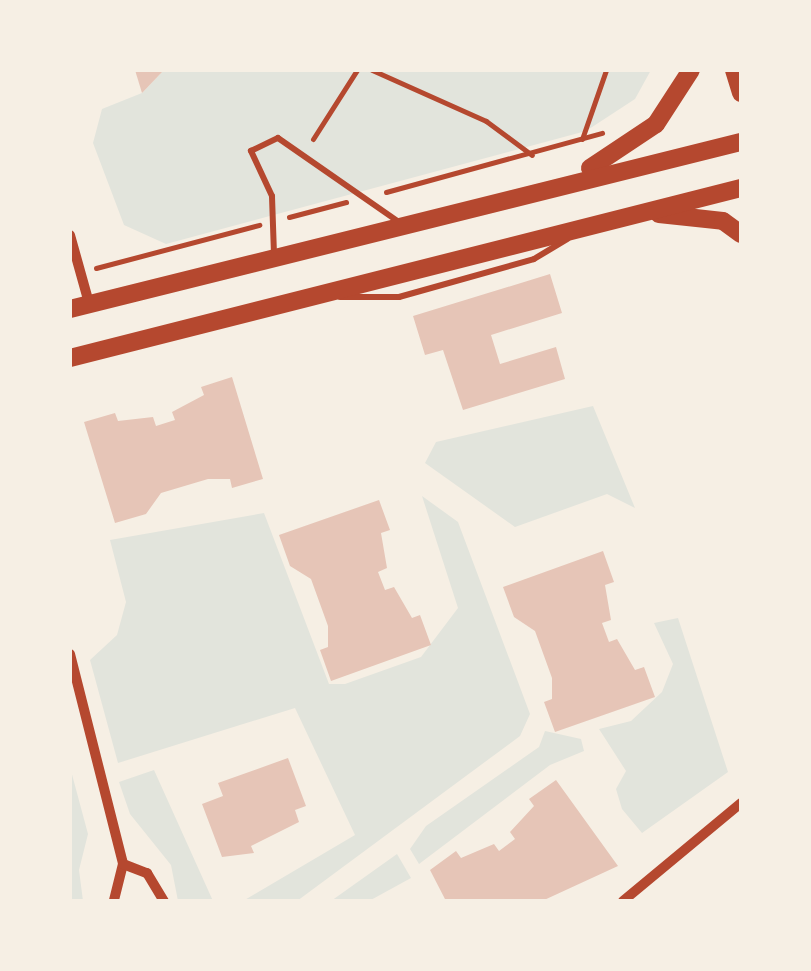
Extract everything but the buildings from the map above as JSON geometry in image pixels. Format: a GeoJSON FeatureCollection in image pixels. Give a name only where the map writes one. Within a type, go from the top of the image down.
{"type":"FeatureCollection","features":[{"type":"Feature","properties":{"kind":"main road"},"geometry":{"type":"LineString","coordinates":[[567,178],[656,124],[691,70]]}},
{"type":"Feature","properties":{"kind":"main road"},"geometry":{"type":"LineString","coordinates":[[734,70],[741,93]]}},
{"type":"Feature","properties":{"kind":"main road"},"geometry":{"type":"LineString","coordinates":[[70,309],[567,178],[741,142]]}},
{"type":"Feature","properties":{"kind":"main road"},"geometry":{"type":"LineString","coordinates":[[70,358],[324,297],[594,222],[741,188]]}},
{"type":"Feature","properties":{"kind":"main road"},"geometry":{"type":"LineString","coordinates":[[628,215],[722,221],[741,234]]}},
{"type":"Feature","properties":{"kind":"street"},"geometry":{"type":"LineString","coordinates":[[70,234],[90,303]]}},
{"type":"Feature","properties":{"kind":"street"},"geometry":{"type":"LineString","coordinates":[[70,654],[123,864],[114,901]]}},
{"type":"Feature","properties":{"kind":"street"},"geometry":{"type":"LineString","coordinates":[[623,901],[741,803]]}},
{"type":"Feature","properties":{"kind":"street"},"geometry":{"type":"LineString","coordinates":[[123,864],[147,873],[164,901]]}},
{"type":"Feature","properties":{"kind":"lane"},"geometry":{"type":"LineString","coordinates":[[274,254],[272,196],[251,151],[278,138],[400,222]]}},
{"type":"Feature","properties":{"kind":"path"},"geometry":{"type":"LineString","coordinates":[[313,138],[357,70]]}},
{"type":"Feature","properties":{"kind":"path"},"geometry":{"type":"LineString","coordinates":[[372,70],[486,121],[532,155]]}},
{"type":"Feature","properties":{"kind":"path"},"geometry":{"type":"LineString","coordinates":[[582,139],[606,70]]}},
{"type":"Feature","properties":{"kind":"shaded area"},"geometry":{"type":"Polygon","coordinates":[[[164,70],[651,70],[635,99],[586,131],[166,244],[124,225],[93,143],[102,109],[142,93],[164,70]]]}},
{"type":"Feature","properties":{"kind":"shaded area"},"geometry":{"type":"Polygon","coordinates":[[[593,406],[635,508],[607,494],[515,527],[425,463],[436,442],[593,406]]]}},
{"type":"Feature","properties":{"kind":"shaded area"},"geometry":{"type":"Polygon","coordinates":[[[422,496],[458,522],[530,714],[520,736],[297,901],[243,901],[355,835],[295,708],[118,763],[90,660],[117,635],[126,602],[110,540],[264,513],[329,684],[345,684],[421,657],[458,608],[422,496]]]}},
{"type":"Feature","properties":{"kind":"shaded area"},"geometry":{"type":"Polygon","coordinates":[[[678,618],[728,772],[642,833],[622,809],[616,789],[626,771],[599,729],[631,721],[662,692],[673,664],[654,623],[678,618]]]}},
{"type":"Feature","properties":{"kind":"shaded area"},"geometry":{"type":"Polygon","coordinates":[[[545,731],[581,739],[584,751],[550,765],[419,864],[410,849],[426,826],[539,747],[545,731]]]}},
{"type":"Feature","properties":{"kind":"shaded area"},"geometry":{"type":"Polygon","coordinates":[[[70,767],[88,834],[79,870],[83,901],[70,901],[70,767]]]}},
{"type":"Feature","properties":{"kind":"shaded area"},"geometry":{"type":"Polygon","coordinates":[[[154,770],[213,901],[178,901],[171,865],[130,814],[119,782],[154,770]]]}},
{"type":"Feature","properties":{"kind":"shaded area"},"geometry":{"type":"Polygon","coordinates":[[[397,854],[411,878],[369,901],[331,901],[397,854]]]}}]}
